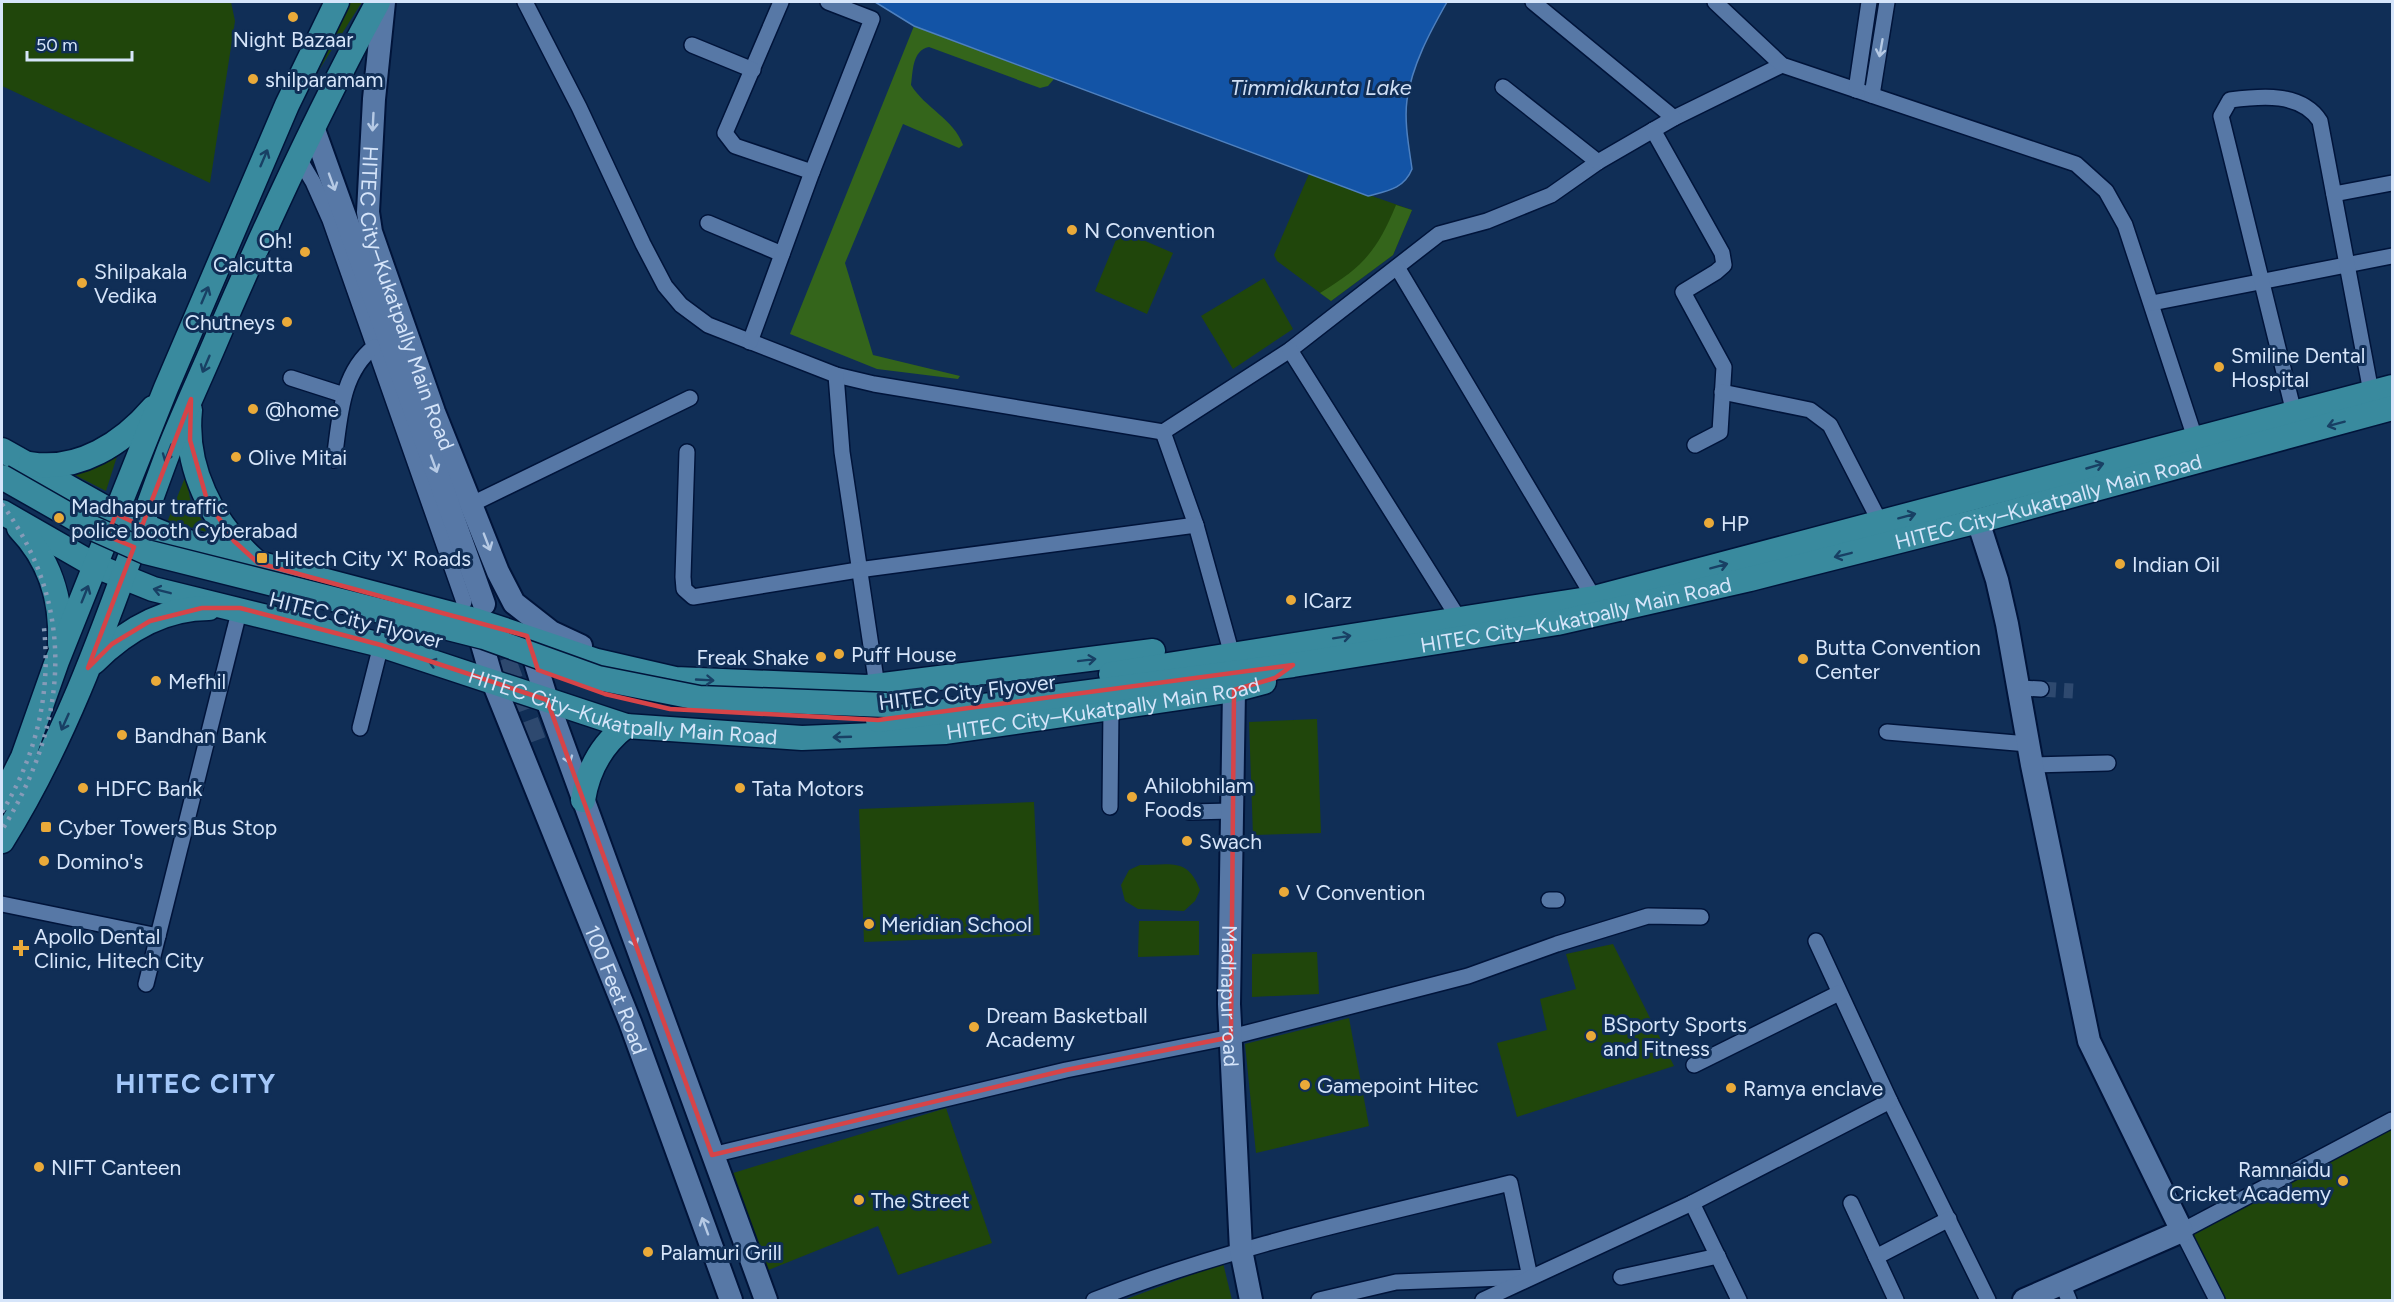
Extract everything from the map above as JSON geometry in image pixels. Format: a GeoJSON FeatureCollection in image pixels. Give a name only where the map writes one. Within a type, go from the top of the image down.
{"type":"FeatureCollection","features":[{"type":"Feature","properties":{"kind":"main road"},"geometry":{"type":"LineString","coordinates":[[2,799],[23,757],[57,661],[166,388],[287,105],[337,2]]}},
{"type":"Feature","properties":{"kind":"main road"},"geometry":{"type":"LineString","coordinates":[[2,841],[52,752],[88,668],[191,399],[298,157],[324,100],[378,2]]}},
{"type":"Feature","properties":{"kind":"main road","name":"HITEC City–Kukatpally Main Road"},"geometry":{"type":"LineString","coordinates":[[384,2],[373,109],[368,212],[371,232],[434,412],[498,572],[514,603],[551,632],[608,658],[617,666]]}},
{"type":"Feature","properties":{"kind":"main road","name":"100 Feet Road"},"geometry":{"type":"LineString","coordinates":[[313,127],[474,609],[493,682],[630,1022],[731,1300]]}},
{"type":"Feature","properties":{"kind":"main road"},"geometry":{"type":"LineString","coordinates":[[27,464],[56,466],[90,456],[109,446],[143,420],[166,388]]}},
{"type":"Feature","properties":{"kind":"main road","name":"HITEC City–Kukatpally Main Road"},"geometry":{"type":"LineString","coordinates":[[2,513],[96,566],[153,589],[240,608],[381,645],[626,726],[802,738],[946,732],[1234,690],[1275,678],[1289,655],[1459,620],[1594,598],[1881,524],[2382,389]]}},
{"type":"Feature","properties":{"kind":"main road"},"geometry":{"type":"LineString","coordinates":[[191,399],[190,440],[199,481],[207,500],[234,541],[258,563]]}},
{"type":"Feature","properties":{"kind":"main road","name":"HITEC City–Kukatpally Main Road"},"geometry":{"type":"LineString","coordinates":[[2,450],[116,514],[142,526],[258,563],[474,609],[527,636],[617,666],[675,679],[877,686],[1229,644],[1269,642],[1289,655],[1557,623],[1750,579],[1978,521],[2392,408]]}},
{"type":"Feature","properties":{"kind":"main road","name":"HITEC City Flyover"},"geometry":{"type":"LineString","coordinates":[[2,477],[88,526],[146,552],[484,637],[598,678],[643,688],[699,698],[887,705],[1048,691]]}},
{"type":"Feature","properties":{"kind":"main road","name":"HITEC City Flyover"},"geometry":{"type":"LineString","coordinates":[[2,495],[80,540],[137,564],[474,650],[605,694],[670,709],[878,720],[1048,691],[1289,655]]}},
{"type":"Feature","properties":{"kind":"main road"},"geometry":{"type":"LineString","coordinates":[[2,513],[21,530],[39,553],[52,579],[60,621],[57,661]]}},
{"type":"Feature","properties":{"kind":"main road"},"geometry":{"type":"LineString","coordinates":[[1978,521],[1997,580],[2089,1041],[2182,1231],[2065,1292],[2024,1300]]}},
{"type":"Feature","properties":{"kind":"main road"},"geometry":{"type":"LineString","coordinates":[[88,668],[112,644],[150,621],[184,610],[240,608]]}},
{"type":"Feature","properties":{"kind":"main road","name":"100 Feet Road"},"geometry":{"type":"LineString","coordinates":[[527,636],[547,700],[765,1300]]}},
{"type":"Feature","properties":{"kind":"main road","name":"Madhapur road"},"geometry":{"type":"LineString","coordinates":[[1234,690],[1229,1004],[1241,1250],[1251,1300]]}},
{"type":"Feature","properties":{"kind":"main road"},"geometry":{"type":"LineString","coordinates":[[583,800],[586,782],[598,756],[609,740],[626,726]]}},
{"type":"Feature","properties":{"kind":"main road"},"geometry":{"type":"LineString","coordinates":[[535,741],[709,1190],[765,1300]]}},
{"type":"Feature","properties":{"kind":"street"},"geometry":{"type":"LineString","coordinates":[[525,2],[579,106],[665,286],[681,305],[708,325],[836,375],[914,392],[1163,432],[1290,350],[1439,234],[1487,221],[1551,195],[1598,162],[1674,118],[1782,65]]}},
{"type":"Feature","properties":{"kind":"street"},"geometry":{"type":"LineString","coordinates":[[781,2],[725,133],[735,146],[812,172]]}},
{"type":"Feature","properties":{"kind":"street"},"geometry":{"type":"LineString","coordinates":[[750,342],[812,172],[872,19],[828,2]]}},
{"type":"Feature","properties":{"kind":"street"},"geometry":{"type":"LineString","coordinates":[[1533,2],[1674,118]]}},
{"type":"Feature","properties":{"kind":"street"},"geometry":{"type":"LineString","coordinates":[[1715,2],[1782,65],[2076,164],[2106,191],[2125,225],[2196,438]]}},
{"type":"Feature","properties":{"kind":"street"},"geometry":{"type":"LineString","coordinates":[[1856,90],[1869,2]]}},
{"type":"Feature","properties":{"kind":"street"},"geometry":{"type":"LineString","coordinates":[[1872,95],[1887,2]]}},
{"type":"Feature","properties":{"kind":"street"},"geometry":{"type":"LineString","coordinates":[[692,45],[753,70]]}},
{"type":"Feature","properties":{"kind":"street"},"geometry":{"type":"LineString","coordinates":[[1503,87],[1598,162]]}},
{"type":"Feature","properties":{"kind":"street"},"geometry":{"type":"LineString","coordinates":[[2294,413],[2221,116],[2230,100],[2256,96],[2296,101],[2311,107],[2320,121],[2348,265],[2382,389]]}},
{"type":"Feature","properties":{"kind":"street"},"geometry":{"type":"LineString","coordinates":[[1653,130],[1722,253],[1722,269],[1683,292],[1724,367],[1720,432],[1695,445]]}},
{"type":"Feature","properties":{"kind":"street"},"geometry":{"type":"LineString","coordinates":[[298,157],[314,182],[330,220],[374,347],[474,609]]}},
{"type":"Feature","properties":{"kind":"street"},"geometry":{"type":"LineString","coordinates":[[2334,194],[2392,183]]}},
{"type":"Feature","properties":{"kind":"street"},"geometry":{"type":"LineString","coordinates":[[708,223],[782,254]]}},
{"type":"Feature","properties":{"kind":"street"},"geometry":{"type":"LineString","coordinates":[[2152,303],[2392,256]]}},
{"type":"Feature","properties":{"kind":"street"},"geometry":{"type":"LineString","coordinates":[[1397,267],[1594,598]]}},
{"type":"Feature","properties":{"kind":"street"},"geometry":{"type":"LineString","coordinates":[[334,460],[344,395],[354,368],[361,357],[374,347]]}},
{"type":"Feature","properties":{"kind":"street"},"geometry":{"type":"LineString","coordinates":[[1290,350],[1459,620]]}},
{"type":"Feature","properties":{"kind":"street"},"geometry":{"type":"LineString","coordinates":[[836,375],[842,452],[877,686]]}},
{"type":"Feature","properties":{"kind":"street"},"geometry":{"type":"LineString","coordinates":[[291,378],[344,395]]}},
{"type":"Feature","properties":{"kind":"street"},"geometry":{"type":"LineString","coordinates":[[1722,392],[1810,410],[1830,425],[1881,524]]}},
{"type":"Feature","properties":{"kind":"street"},"geometry":{"type":"LineString","coordinates":[[472,504],[690,398]]}},
{"type":"Feature","properties":{"kind":"street"},"geometry":{"type":"LineString","coordinates":[[1163,432],[1196,525],[1229,644]]}},
{"type":"Feature","properties":{"kind":"street"},"geometry":{"type":"LineString","coordinates":[[687,452],[683,577],[684,589],[693,597],[858,570],[1196,525]]}},
{"type":"Feature","properties":{"kind":"street"},"geometry":{"type":"LineString","coordinates":[[146,984],[240,608]]}},
{"type":"Feature","properties":{"kind":"street"},"geometry":{"type":"LineString","coordinates":[[360,728],[381,645]]}},
{"type":"Feature","properties":{"kind":"street"},"geometry":{"type":"LineString","coordinates":[[2018,688],[2041,689]]}},
{"type":"Feature","properties":{"kind":"street"},"geometry":{"type":"LineString","coordinates":[[1110,807],[1111,708]]}},
{"type":"Feature","properties":{"kind":"street"},"geometry":{"type":"LineString","coordinates":[[1887,732],[2030,754],[2108,763]]}},
{"type":"Feature","properties":{"kind":"street"},"geometry":{"type":"LineString","coordinates":[[1189,812],[1232,811]]}},
{"type":"Feature","properties":{"kind":"street"},"geometry":{"type":"LineString","coordinates":[[2,904],[158,936]]}},
{"type":"Feature","properties":{"kind":"street"},"geometry":{"type":"LineString","coordinates":[[712,1155],[1066,1070],[1231,1037],[1468,976],[1557,944],[1648,916],[1701,916]]}},
{"type":"Feature","properties":{"kind":"street"},"geometry":{"type":"LineString","coordinates":[[1816,941],[1890,1101],[1988,1300]]}},
{"type":"Feature","properties":{"kind":"street"},"geometry":{"type":"LineString","coordinates":[[1694,1065],[1839,993]]}},
{"type":"Feature","properties":{"kind":"street"},"geometry":{"type":"LineString","coordinates":[[1483,1300],[1692,1203],[1890,1101]]}},
{"type":"Feature","properties":{"kind":"street"},"geometry":{"type":"LineString","coordinates":[[2217,1300],[2182,1231],[2392,1120]]}},
{"type":"Feature","properties":{"kind":"street"},"geometry":{"type":"LineString","coordinates":[[1094,1300],[1141,1281],[1241,1250],[1510,1183],[1530,1277]]}},
{"type":"Feature","properties":{"kind":"street"},"geometry":{"type":"LineString","coordinates":[[1692,1203],[1739,1300]]}},
{"type":"Feature","properties":{"kind":"street"},"geometry":{"type":"LineString","coordinates":[[1851,1203],[1896,1300]]}},
{"type":"Feature","properties":{"kind":"street"},"geometry":{"type":"LineString","coordinates":[[1876,1257],[1949,1219]]}},
{"type":"Feature","properties":{"kind":"street"},"geometry":{"type":"LineString","coordinates":[[1621,1277],[1718,1256]]}},
{"type":"Feature","properties":{"kind":"street"},"geometry":{"type":"LineString","coordinates":[[1319,1300],[1396,1282],[1530,1277]]}},
{"type":"Feature","properties":{"kind":"highlighted area"},"geometry":{"type":"Polygon","coordinates":[[[191,399],[190,440],[207,500],[234,541],[258,563],[527,636],[538,670],[605,694],[670,709],[878,720],[1293,665],[1275,678],[1234,690],[1231,1037],[1066,1070],[712,1155],[547,700],[381,645],[240,608],[202,608],[150,621],[112,644],[88,668],[134,547],[107,536],[116,514],[142,526],[191,399]]]}},
{"type":"Feature","properties":{"kind":"green space","name":"shilparamam"},"geometry":{"type":"Polygon","coordinates":[[[2,2],[231,2],[235,21],[210,183],[2,86],[2,2]]]}},
{"type":"Feature","properties":{"kind":"green space"},"geometry":{"type":"Polygon","coordinates":[[[350,2],[362,2],[312,81],[350,2]]]}},
{"type":"Feature","properties":{"kind":"green space"},"geometry":{"type":"Polygon","coordinates":[[[914,26],[1054,79],[1048,86],[1040,88],[929,47],[919,52],[914,62],[911,85],[953,128],[963,145],[959,148],[903,124],[845,263],[873,355],[960,376],[958,379],[877,369],[790,334],[914,26]]]}},
{"type":"Feature","properties":{"kind":"green space"},"geometry":{"type":"Polygon","coordinates":[[[1309,174],[1412,210],[1393,255],[1331,301],[1277,261],[1274,255],[1309,174]]]}},
{"type":"Feature","properties":{"kind":"green space"},"geometry":{"type":"Polygon","coordinates":[[[1396,205],[1412,210],[1393,255],[1331,301],[1320,293],[1347,275],[1367,257],[1382,234],[1396,205]]]}},
{"type":"Feature","properties":{"kind":"green space"},"geometry":{"type":"Polygon","coordinates":[[[1120,230],[1173,253],[1147,314],[1095,291],[1120,230]]]}},
{"type":"Feature","properties":{"kind":"green space"},"geometry":{"type":"Polygon","coordinates":[[[1264,278],[1293,329],[1233,369],[1201,316],[1264,278]]]}},
{"type":"Feature","properties":{"kind":"green space"},"geometry":{"type":"Polygon","coordinates":[[[119,450],[106,491],[69,472],[119,450]]]}},
{"type":"Feature","properties":{"kind":"green space"},"geometry":{"type":"Polygon","coordinates":[[[186,475],[190,499],[209,533],[168,520],[186,475]]]}},
{"type":"Feature","properties":{"kind":"green space"},"geometry":{"type":"Polygon","coordinates":[[[1317,719],[1321,833],[1253,835],[1249,722],[1317,719]]]}},
{"type":"Feature","properties":{"kind":"green space"},"geometry":{"type":"Polygon","coordinates":[[[1034,802],[1040,935],[864,942],[859,809],[1034,802]]]}},
{"type":"Feature","properties":{"kind":"green space"},"geometry":{"type":"Polygon","coordinates":[[[1169,864],[1184,868],[1190,872],[1200,890],[1195,901],[1184,911],[1138,909],[1125,901],[1121,885],[1129,870],[1140,865],[1169,864]]]}},
{"type":"Feature","properties":{"kind":"green space"},"geometry":{"type":"Polygon","coordinates":[[[1139,921],[1199,921],[1199,955],[1138,957],[1139,921]]]}},
{"type":"Feature","properties":{"kind":"green space","name":"BSporty Sports and Fitness"},"geometry":{"type":"Polygon","coordinates":[[[1613,944],[1674,1066],[1517,1117],[1497,1043],[1547,1030],[1540,999],[1576,989],[1566,954],[1613,944]]]}},
{"type":"Feature","properties":{"kind":"green space"},"geometry":{"type":"Polygon","coordinates":[[[1317,952],[1319,994],[1252,997],[1252,954],[1317,952]]]}},
{"type":"Feature","properties":{"kind":"green space","name":"Gamepoint Hitec"},"geometry":{"type":"Polygon","coordinates":[[[1349,1018],[1369,1126],[1256,1153],[1245,1044],[1349,1018]]]}},
{"type":"Feature","properties":{"kind":"green space","name":"The Street"},"geometry":{"type":"Polygon","coordinates":[[[946,1108],[992,1243],[898,1275],[878,1226],[766,1271],[730,1174],[946,1108]]]}},
{"type":"Feature","properties":{"kind":"green space","name":"Ramnaidu Cricket Academy"},"geometry":{"type":"Polygon","coordinates":[[[2392,1128],[2392,1300],[2226,1300],[2193,1234],[2392,1128]]]}},
{"type":"Feature","properties":{"kind":"green space"},"geometry":{"type":"Polygon","coordinates":[[[1223,1263],[1232,1300],[1124,1300],[1223,1263]]]}},
{"type":"Feature","properties":{"kind":"water","name":"Timmidkunta Lake"},"geometry":{"type":"Polygon","coordinates":[[[875,2],[1447,2],[1422,49],[1409,87],[1406,117],[1412,169],[1400,185],[1368,196],[914,26],[875,2]]]}},
{"type":"Feature","properties":{"kind":"tunnel"},"geometry":{"type":"LineString","coordinates":[[493,628],[535,741]]}},
{"type":"Feature","properties":{"kind":"tunnel"},"geometry":{"type":"LineString","coordinates":[[2041,689],[2073,691]]}},
{"type":"Feature","properties":{"kind":"railway"},"geometry":{"type":"LineString","coordinates":[[2,504],[27,544],[43,584],[53,625],[55,666],[51,708],[41,749],[24,790],[2,830]]}},
{"type":"Feature","properties":{"kind":"railway"},"geometry":{"type":"LineString","coordinates":[[2,812],[24,769],[38,724],[45,677],[44,628]]}},
{"type":"Feature","properties":{"kind":"place","name":"Night Bazaar"},"geometry":{"type":"Point","coordinates":[293,17]}},
{"type":"Feature","properties":{"kind":"place","name":"shilparamam"},"geometry":{"type":"Point","coordinates":[253,79]}},
{"type":"Feature","properties":{"kind":"place","name":"N Convention"},"geometry":{"type":"Point","coordinates":[1072,230]}},
{"type":"Feature","properties":{"kind":"place","name":"Oh! Calcutta"},"geometry":{"type":"Point","coordinates":[305,252]}},
{"type":"Feature","properties":{"kind":"place","name":"Shilpakala Vedika"},"geometry":{"type":"Point","coordinates":[82,283]}},
{"type":"Feature","properties":{"kind":"place","name":"Chutneys"},"geometry":{"type":"Point","coordinates":[287,322]}},
{"type":"Feature","properties":{"kind":"place","name":"Smiline Dental Hospital"},"geometry":{"type":"Point","coordinates":[2219,367]}},
{"type":"Feature","properties":{"kind":"place","name":"@home"},"geometry":{"type":"Point","coordinates":[253,409]}},
{"type":"Feature","properties":{"kind":"place","name":"Olive Mitai"},"geometry":{"type":"Point","coordinates":[236,457]}},
{"type":"Feature","properties":{"kind":"place","name":"Madhapur traffic police booth Cyberabad"},"geometry":{"type":"Point","coordinates":[59,518]}},
{"type":"Feature","properties":{"kind":"place","name":"HP"},"geometry":{"type":"Point","coordinates":[1709,523]}},
{"type":"Feature","properties":{"kind":"place","name":"Hitech City 'X' Roads"},"geometry":{"type":"Point","coordinates":[262,558]}},
{"type":"Feature","properties":{"kind":"place","name":"Indian Oil"},"geometry":{"type":"Point","coordinates":[2120,564]}},
{"type":"Feature","properties":{"kind":"place","name":"ICarz"},"geometry":{"type":"Point","coordinates":[1291,600]}},
{"type":"Feature","properties":{"kind":"place","name":"Puff House"},"geometry":{"type":"Point","coordinates":[839,654]}},
{"type":"Feature","properties":{"kind":"place","name":"Freak Shake"},"geometry":{"type":"Point","coordinates":[821,657]}},
{"type":"Feature","properties":{"kind":"place","name":"Butta Convention Center"},"geometry":{"type":"Point","coordinates":[1803,659]}},
{"type":"Feature","properties":{"kind":"place","name":"Mefhil"},"geometry":{"type":"Point","coordinates":[156,681]}},
{"type":"Feature","properties":{"kind":"place","name":"Bandhan Bank"},"geometry":{"type":"Point","coordinates":[122,735]}},
{"type":"Feature","properties":{"kind":"place","name":"HDFC Bank"},"geometry":{"type":"Point","coordinates":[83,788]}},
{"type":"Feature","properties":{"kind":"place","name":"Tata Motors"},"geometry":{"type":"Point","coordinates":[740,788]}},
{"type":"Feature","properties":{"kind":"place","name":"Ahilobhilam Foods"},"geometry":{"type":"Point","coordinates":[1132,797]}},
{"type":"Feature","properties":{"kind":"place","name":"Cyber Towers Bus Stop"},"geometry":{"type":"Point","coordinates":[46,827]}},
{"type":"Feature","properties":{"kind":"place","name":"Swach"},"geometry":{"type":"Point","coordinates":[1187,841]}},
{"type":"Feature","properties":{"kind":"place","name":"Domino's"},"geometry":{"type":"Point","coordinates":[44,861]}},
{"type":"Feature","properties":{"kind":"place","name":"V Convention"},"geometry":{"type":"Point","coordinates":[1284,892]}},
{"type":"Feature","properties":{"kind":"place","name":"Meridian School"},"geometry":{"type":"Point","coordinates":[869,924]}},
{"type":"Feature","properties":{"kind":"place","name":"Apollo Dental Clinic, Hitech City"},"geometry":{"type":"Point","coordinates":[21,948]}},
{"type":"Feature","properties":{"kind":"place","name":"Dream Basketball Academy"},"geometry":{"type":"Point","coordinates":[974,1027]}},
{"type":"Feature","properties":{"kind":"place","name":"BSporty Sports and Fitness"},"geometry":{"type":"Point","coordinates":[1591,1036]}},
{"type":"Feature","properties":{"kind":"place","name":"Gamepoint Hitec"},"geometry":{"type":"Point","coordinates":[1305,1085]}},
{"type":"Feature","properties":{"kind":"place","name":"Ramya enclave"},"geometry":{"type":"Point","coordinates":[1731,1088]}},
{"type":"Feature","properties":{"kind":"place","name":"NIFT Canteen"},"geometry":{"type":"Point","coordinates":[39,1167]}},
{"type":"Feature","properties":{"kind":"place","name":"Ramnaidu Cricket Academy"},"geometry":{"type":"Point","coordinates":[2343,1181]}},
{"type":"Feature","properties":{"kind":"place","name":"The Street"},"geometry":{"type":"Point","coordinates":[859,1200]}},
{"type":"Feature","properties":{"kind":"place","name":"Palamuri Grill"},"geometry":{"type":"Point","coordinates":[648,1252]}},
{"type":"Feature","properties":{"kind":"district","name":"HITEC CITY"},"geometry":{"type":"Point","coordinates":[196,1083]}}]}
